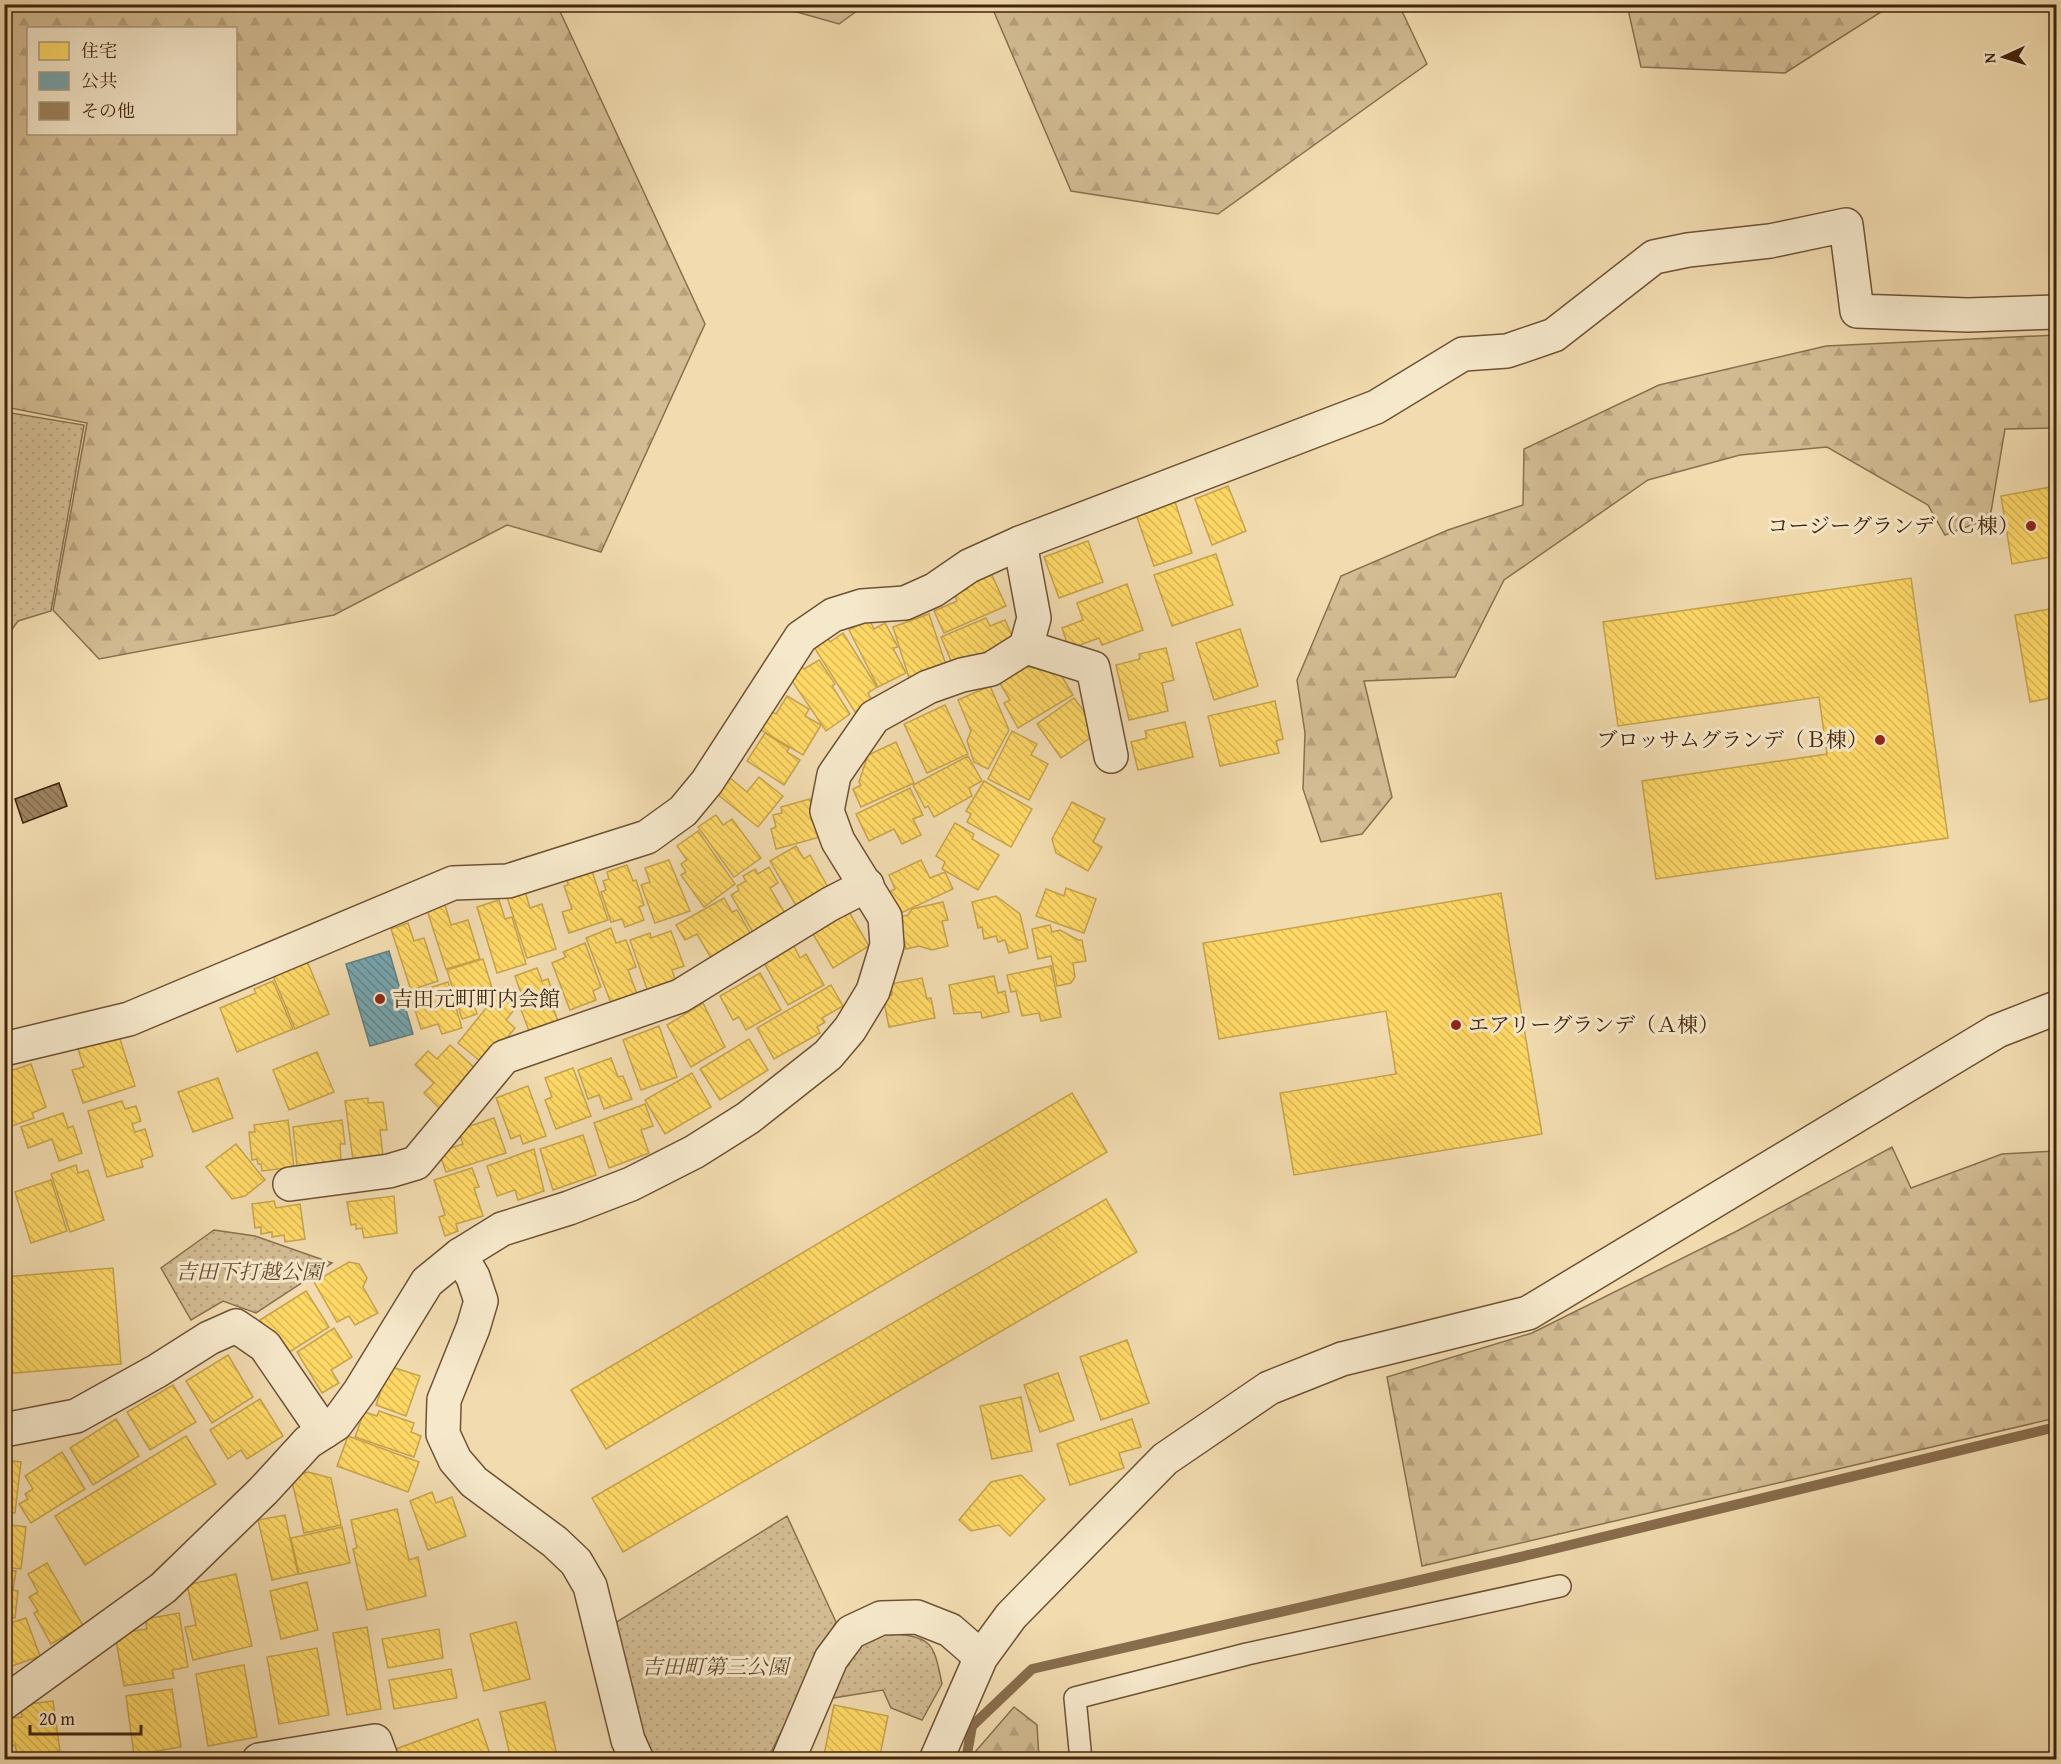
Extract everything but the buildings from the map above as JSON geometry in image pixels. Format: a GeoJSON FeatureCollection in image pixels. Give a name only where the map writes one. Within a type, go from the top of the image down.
{"type":"FeatureCollection","features":[{"type":"Feature","properties":{"kind":"street"},"geometry":{"type":"LineString","coordinates":[[4,1049],[129,1019],[453,883],[508,881],[647,837],[683,812],[707,783],[768,684],[801,637],[833,615],[862,606],[905,603],[934,590],[969,566],[1020,543],[1376,407],[1463,354],[1507,351],[1554,335],[1654,257],[1688,250],[1770,241],[1846,225],[1857,311],[1968,315],[2056,312]]}},
{"type":"Feature","properties":{"kind":"street"},"geometry":{"type":"LineString","coordinates":[[4,1703],[163,1588],[262,1491],[308,1442],[336,1424],[360,1391],[427,1282],[460,1255],[502,1229],[631,1184],[694,1152],[748,1118],[828,1055],[850,1029],[873,991],[887,945],[885,917],[838,841],[827,811],[834,775],[874,717],[928,687],[962,675],[991,669],[1026,647],[1034,618],[1020,543]]}},
{"type":"Feature","properties":{"kind":"street"},"geometry":{"type":"LineString","coordinates":[[1026,647],[1093,668],[1111,756]]}},
{"type":"Feature","properties":{"kind":"street"},"geometry":{"type":"LineString","coordinates":[[290,1184],[389,1171],[416,1163],[504,1058],[680,996],[830,904],[867,885]]}},
{"type":"Feature","properties":{"kind":"street"},"geometry":{"type":"LineString","coordinates":[[936,1760],[981,1657],[1011,1616],[1165,1459],[1269,1388],[1342,1359],[1528,1313],[1997,1031],[2056,1008]]}},
{"type":"Feature","properties":{"kind":"street"},"geometry":{"type":"LineString","coordinates":[[460,1255],[473,1277],[481,1301],[473,1328],[444,1400],[443,1434],[455,1460],[474,1482],[555,1542],[576,1562],[590,1586],[628,1740],[637,1760]]}},
{"type":"Feature","properties":{"kind":"street"},"geometry":{"type":"LineString","coordinates":[[4,1430],[26,1428],[76,1416],[157,1371],[208,1338],[236,1326],[265,1346],[324,1432]]}},
{"type":"Feature","properties":{"kind":"street"},"geometry":{"type":"LineString","coordinates":[[788,1760],[831,1659],[852,1632],[881,1618],[917,1617],[950,1630],[981,1657]]}},
{"type":"Feature","properties":{"kind":"street"},"geometry":{"type":"LineString","coordinates":[[259,1760],[375,1741],[382,1760]]}},
{"type":"Feature","properties":{"kind":"lane"},"geometry":{"type":"LineString","coordinates":[[1081,1760],[1075,1698],[1246,1654],[1560,1586]]}},
{"type":"Feature","properties":{"kind":"green space"},"geometry":{"type":"Polygon","coordinates":[[[1627,4],[1892,5],[1785,73],[1641,67],[1627,4]]]}},
{"type":"Feature","properties":{"kind":"green space"},"geometry":{"type":"Polygon","coordinates":[[[4,5],[557,5],[705,324],[601,552],[507,525],[334,615],[99,659],[53,610],[87,423],[5,407],[4,5]]]}},
{"type":"Feature","properties":{"kind":"green space"},"geometry":{"type":"Polygon","coordinates":[[[772,5],[865,5],[839,24],[772,5]]]}},
{"type":"Feature","properties":{"kind":"green space"},"geometry":{"type":"Polygon","coordinates":[[[991,5],[1399,5],[1427,64],[1218,214],[1071,191],[991,5]]]}},
{"type":"Feature","properties":{"kind":"green space"},"geometry":{"type":"Polygon","coordinates":[[[2056,335],[2056,428],[2005,429],[1990,518],[1945,535],[1928,505],[1827,447],[1740,455],[1648,480],[1504,580],[1455,677],[1364,681],[1392,797],[1362,834],[1321,842],[1303,789],[1305,733],[1297,680],[1341,576],[1448,530],[1523,505],[1524,449],[1659,385],[1826,346],[2056,335]]]}},
{"type":"Feature","properties":{"kind":"green space"},"geometry":{"type":"Polygon","coordinates":[[[5,412],[84,425],[51,611],[18,621],[5,639],[5,412]]]}},
{"type":"Feature","properties":{"kind":"green space"},"geometry":{"type":"Polygon","coordinates":[[[1892,1147],[1911,1188],[2002,1154],[2056,1151],[2056,1418],[1422,1566],[1387,1377],[1532,1333],[1737,1231],[1892,1147]]]}},
{"type":"Feature","properties":{"kind":"green space","name":"吉田下打越公園"},"geometry":{"type":"Polygon","coordinates":[[[214,1230],[255,1236],[332,1263],[256,1313],[223,1301],[191,1320],[161,1268],[214,1230]]]}},
{"type":"Feature","properties":{"kind":"green space","name":"吉田町第三公園"},"geometry":{"type":"Polygon","coordinates":[[[787,1516],[836,1622],[767,1760],[655,1759],[644,1737],[615,1623],[787,1516]]]}},
{"type":"Feature","properties":{"kind":"green space","name":"吉田町第三公園"},"geometry":{"type":"Polygon","coordinates":[[[887,1632],[922,1640],[933,1650],[942,1684],[922,1720],[891,1708],[883,1690],[833,1698],[840,1672],[849,1655],[863,1643],[887,1632]]]}},
{"type":"Feature","properties":{"kind":"green space"},"geometry":{"type":"Polygon","coordinates":[[[1014,1707],[1037,1725],[1039,1759],[969,1759],[1014,1707]]]}},
{"type":"Feature","properties":{"kind":"waterway"},"geometry":{"type":"LineString","coordinates":[[966,1760],[972,1726],[1032,1669],[1537,1553],[2056,1427]]}},
{"type":"Feature","properties":{"kind":"place","name":"コージーグランデ（Ｃ棟）"},"geometry":{"type":"Point","coordinates":[2031,526]}},
{"type":"Feature","properties":{"kind":"place","name":"ブロッサムグランデ（Ｂ棟）"},"geometry":{"type":"Point","coordinates":[1880,740]}},
{"type":"Feature","properties":{"kind":"place","name":"吉田元町町内会館"},"geometry":{"type":"Point","coordinates":[380,999]}},
{"type":"Feature","properties":{"kind":"place","name":"エアリーグランデ（Ａ棟）"},"geometry":{"type":"Point","coordinates":[1456,1025]}}]}
